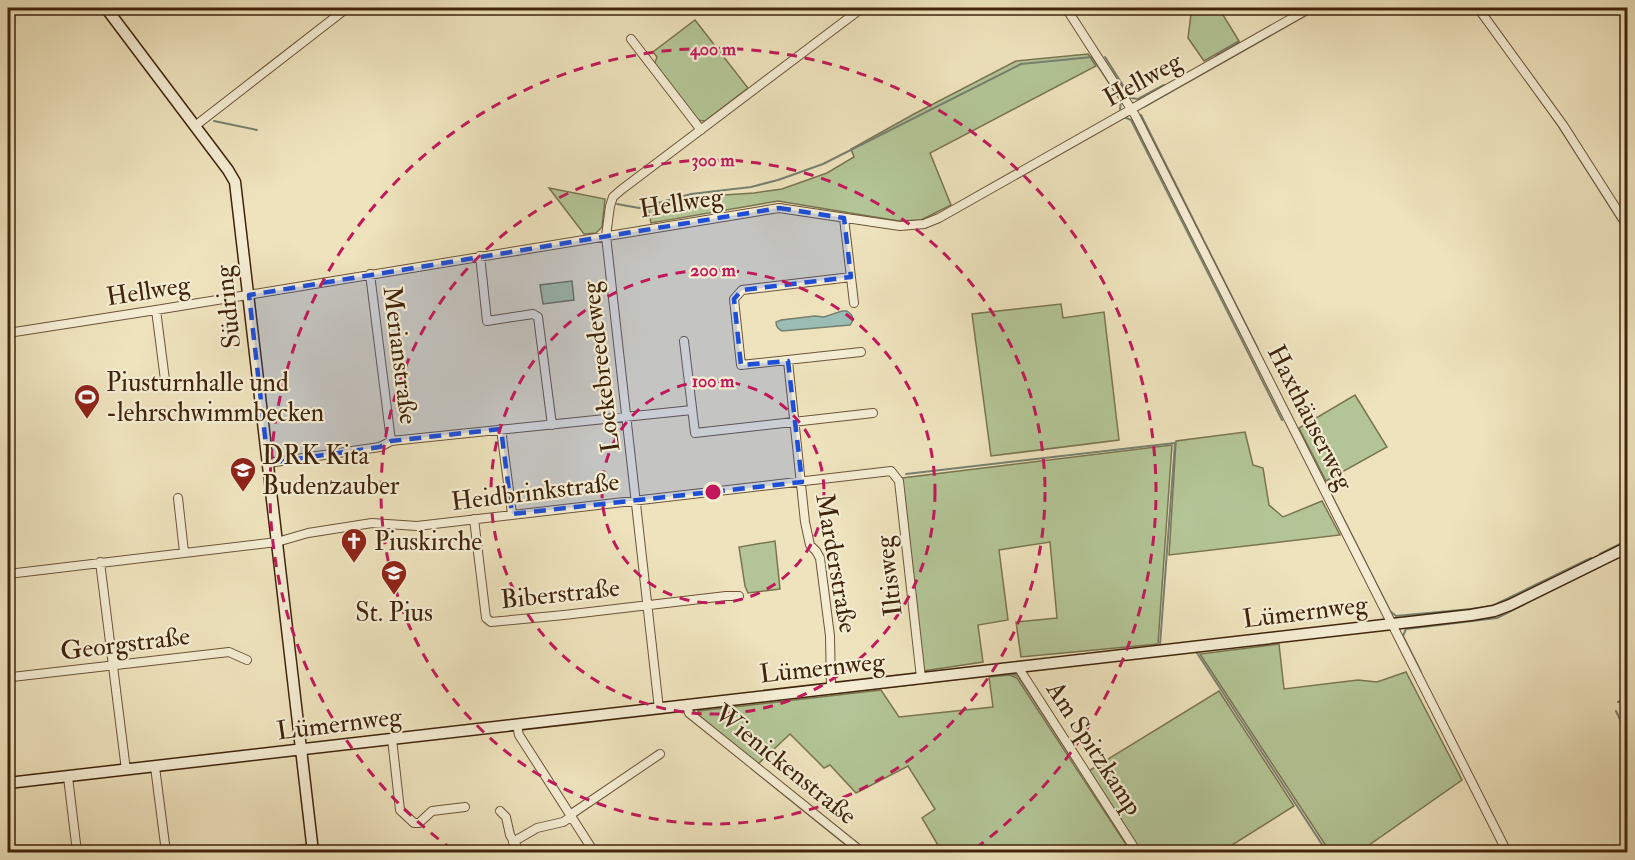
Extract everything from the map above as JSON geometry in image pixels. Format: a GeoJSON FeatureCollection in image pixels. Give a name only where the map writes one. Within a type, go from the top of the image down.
{"type":"FeatureCollection","features":[{"type":"Feature","properties":{"kind":"street","name":"Südring"},"geometry":{"type":"LineString","coordinates":[[106,8],[235,182],[313,850]]}},
{"type":"Feature","properties":{"kind":"street"},"geometry":{"type":"LineString","coordinates":[[195,126],[347,8]]}},
{"type":"Feature","properties":{"kind":"street","name":"Lockebreedeweg"},"geometry":{"type":"LineString","coordinates":[[659,709],[606,236],[610,206],[614,197],[862,8]]}},
{"type":"Feature","properties":{"kind":"street","name":"Haxthäuserweg"},"geometry":{"type":"LineString","coordinates":[[1066,8],[1131,108],[1507,852]]}},
{"type":"Feature","properties":{"kind":"street","name":"Hellweg"},"geometry":{"type":"LineString","coordinates":[[8,333],[779,208],[900,226],[924,224],[939,218],[1310,8]]}},
{"type":"Feature","properties":{"kind":"street"},"geometry":{"type":"LineString","coordinates":[[1478,8],[1563,125],[1628,227]]}},
{"type":"Feature","properties":{"kind":"street"},"geometry":{"type":"LineString","coordinates":[[631,39],[701,130]]}},
{"type":"Feature","properties":{"kind":"street"},"geometry":{"type":"LineString","coordinates":[[844,218],[854,303]]}},
{"type":"Feature","properties":{"kind":"street"},"geometry":{"type":"LineString","coordinates":[[480,256],[487,321],[533,314],[538,317],[552,425]]}},
{"type":"Feature","properties":{"kind":"street","name":"Merianstraße"},"geometry":{"type":"LineString","coordinates":[[370,274],[391,441]]}},
{"type":"Feature","properties":{"kind":"street"},"geometry":{"type":"LineString","coordinates":[[851,277],[742,290],[734,298],[741,365],[861,352]]}},
{"type":"Feature","properties":{"kind":"street"},"geometry":{"type":"LineString","coordinates":[[156,310],[165,380]]}},
{"type":"Feature","properties":{"kind":"street"},"geometry":{"type":"LineString","coordinates":[[684,341],[695,433],[873,413]]}},
{"type":"Feature","properties":{"kind":"street","name":"Marderstraße"},"geometry":{"type":"LineString","coordinates":[[788,361],[806,522],[810,545],[820,558],[830,636],[831,688]]}},
{"type":"Feature","properties":{"kind":"street"},"geometry":{"type":"LineString","coordinates":[[268,463],[381,447],[391,441],[692,410]]}},
{"type":"Feature","properties":{"kind":"street"},"geometry":{"type":"LineString","coordinates":[[501,429],[512,514]]}},
{"type":"Feature","properties":{"kind":"street","name":"Heidbrinkstraße"},"geometry":{"type":"LineString","coordinates":[[8,574],[277,542],[308,533],[372,524],[417,526],[891,471]]}},
{"type":"Feature","properties":{"kind":"street","name":"Iltisweg"},"geometry":{"type":"LineString","coordinates":[[891,471],[899,481],[921,678]]}},
{"type":"Feature","properties":{"kind":"street"},"geometry":{"type":"LineString","coordinates":[[178,498],[184,552]]}},
{"type":"Feature","properties":{"kind":"street","name":"Biberstraße"},"geometry":{"type":"LineString","coordinates":[[474,519],[486,618],[491,622],[726,596],[739,597]]}},
{"type":"Feature","properties":{"kind":"street","name":"Lümernweg"},"geometry":{"type":"LineString","coordinates":[[8,783],[1471,615],[1494,611],[1510,605],[1628,546]]}},
{"type":"Feature","properties":{"kind":"street"},"geometry":{"type":"LineString","coordinates":[[100,562],[126,770]]}},
{"type":"Feature","properties":{"kind":"street","name":"Georgstraße"},"geometry":{"type":"LineString","coordinates":[[8,676],[229,652],[247,660]]}},
{"type":"Feature","properties":{"kind":"street","name":"Am Spitzkamp"},"geometry":{"type":"LineString","coordinates":[[1018,667],[1137,852]]}},
{"type":"Feature","properties":{"kind":"street","name":"Wienickenstraße"},"geometry":{"type":"LineString","coordinates":[[687,705],[689,713],[862,852]]}},
{"type":"Feature","properties":{"kind":"street"},"geometry":{"type":"LineString","coordinates":[[517,725],[519,735],[594,852]]}},
{"type":"Feature","properties":{"kind":"street"},"geometry":{"type":"LineString","coordinates":[[392,740],[400,810],[414,824],[419,823],[432,811],[465,807]]}},
{"type":"Feature","properties":{"kind":"street"},"geometry":{"type":"LineString","coordinates":[[513,842],[537,828],[563,822],[660,754]]}},
{"type":"Feature","properties":{"kind":"street"},"geometry":{"type":"LineString","coordinates":[[155,767],[165,852]]}},
{"type":"Feature","properties":{"kind":"street"},"geometry":{"type":"LineString","coordinates":[[68,777],[77,852]]}},
{"type":"Feature","properties":{"kind":"street"},"geometry":{"type":"LineString","coordinates":[[501,811],[506,817],[513,842],[520,852]]}},
{"type":"Feature","properties":{"kind":"street"},"geometry":{"type":"LineString","coordinates":[[278,852],[313,850]]}},
{"type":"Feature","properties":{"kind":"highlighted area"},"geometry":{"type":"Polygon","coordinates":[[[779,208],[844,218],[851,277],[742,290],[734,299],[741,365],[788,361],[802,482],[512,514],[501,429],[391,441],[380,447],[268,463],[249,295],[779,208]]]}},
{"type":"Feature","properties":{"kind":"green space"},"geometry":{"type":"Polygon","coordinates":[[[1198,8],[1227,8],[1223,15],[1239,41],[1204,61],[1188,38],[1191,14],[1198,8]]]}},
{"type":"Feature","properties":{"kind":"green space"},"geometry":{"type":"Polygon","coordinates":[[[695,20],[748,88],[705,121],[696,120],[654,65],[657,57],[653,52],[695,20]]]}},
{"type":"Feature","properties":{"kind":"green space"},"geometry":{"type":"Polygon","coordinates":[[[1088,54],[1096,66],[930,153],[951,205],[921,220],[899,221],[778,201],[651,223],[648,208],[693,197],[782,189],[827,173],[854,157],[851,149],[1016,61],[1088,54]]]}},
{"type":"Feature","properties":{"kind":"green space"},"geometry":{"type":"Polygon","coordinates":[[[549,188],[605,199],[602,227],[596,233],[584,234],[549,188]]]}},
{"type":"Feature","properties":{"kind":"green space"},"geometry":{"type":"Polygon","coordinates":[[[572,281],[574,300],[543,304],[540,285],[572,281]]]}},
{"type":"Feature","properties":{"kind":"green space"},"geometry":{"type":"Polygon","coordinates":[[[1061,304],[1063,318],[1104,312],[1119,440],[991,456],[972,314],[1061,304]]]}},
{"type":"Feature","properties":{"kind":"green space"},"geometry":{"type":"Polygon","coordinates":[[[1355,395],[1387,447],[1326,481],[1299,428],[1355,395]]]}},
{"type":"Feature","properties":{"kind":"green space"},"geometry":{"type":"Polygon","coordinates":[[[1245,432],[1253,465],[1263,468],[1269,505],[1283,517],[1322,501],[1340,535],[1169,555],[1176,441],[1245,432]]]}},
{"type":"Feature","properties":{"kind":"green space"},"geometry":{"type":"Polygon","coordinates":[[[1172,445],[1158,644],[1021,657],[1016,622],[1057,618],[1050,542],[999,550],[1008,620],[978,625],[983,662],[923,671],[902,478],[1172,445]]]}},
{"type":"Feature","properties":{"kind":"green space"},"geometry":{"type":"Polygon","coordinates":[[[775,541],[780,589],[748,593],[739,547],[775,541]]]}},
{"type":"Feature","properties":{"kind":"green space"},"geometry":{"type":"Polygon","coordinates":[[[1279,644],[1284,689],[1358,680],[1377,682],[1406,672],[1462,780],[1359,852],[1330,852],[1200,654],[1279,644]]]}},
{"type":"Feature","properties":{"kind":"green space"},"geometry":{"type":"Polygon","coordinates":[[[1010,675],[1017,678],[1131,852],[942,852],[922,818],[935,809],[908,766],[856,793],[830,765],[824,768],[790,734],[758,764],[697,715],[698,711],[881,690],[899,717],[993,707],[989,677],[1010,675]]]}},
{"type":"Feature","properties":{"kind":"green space"},"geometry":{"type":"Polygon","coordinates":[[[1219,691],[1294,806],[1221,852],[1139,852],[1087,772],[1219,691]]]}},
{"type":"Feature","properties":{"kind":"water"},"geometry":{"type":"Polygon","coordinates":[[[847,311],[852,316],[850,325],[782,331],[776,325],[776,322],[781,320],[824,317],[847,311]]]}},
{"type":"Feature","properties":{"kind":"waterway"},"geometry":{"type":"LineString","coordinates":[[1296,11],[1301,8]]}},
{"type":"Feature","properties":{"kind":"waterway"},"geometry":{"type":"LineString","coordinates":[[1144,107],[1319,8]]}},
{"type":"Feature","properties":{"kind":"waterway"},"geometry":{"type":"LineString","coordinates":[[1216,55],[1239,42]]}},
{"type":"Feature","properties":{"kind":"waterway"},"geometry":{"type":"LineString","coordinates":[[617,204],[639,208],[691,194],[751,187],[778,180],[823,164],[1021,64],[1092,57],[1121,101],[1120,109]]}},
{"type":"Feature","properties":{"kind":"waterway"},"geometry":{"type":"LineString","coordinates":[[1105,57],[1131,98],[1138,99],[1164,85]]}},
{"type":"Feature","properties":{"kind":"waterway"},"geometry":{"type":"LineString","coordinates":[[1536,94],[1628,235]]}},
{"type":"Feature","properties":{"kind":"waterway"},"geometry":{"type":"LineString","coordinates":[[1141,115],[1258,349]]}},
{"type":"Feature","properties":{"kind":"waterway"},"geometry":{"type":"LineString","coordinates":[[1124,117],[1131,120],[1282,420]]}},
{"type":"Feature","properties":{"kind":"waterway"},"geometry":{"type":"LineString","coordinates":[[214,121],[257,130]]}},
{"type":"Feature","properties":{"kind":"waterway"},"geometry":{"type":"LineString","coordinates":[[906,474],[1175,443],[1160,645]]}},
{"type":"Feature","properties":{"kind":"waterway"},"geometry":{"type":"LineString","coordinates":[[1328,488],[1390,611],[1396,616],[1492,606],[1591,558]]}},
{"type":"Feature","properties":{"kind":"waterway"},"geometry":{"type":"LineString","coordinates":[[1600,554],[1628,540]]}},
{"type":"Feature","properties":{"kind":"waterway"},"geometry":{"type":"LineString","coordinates":[[1421,672],[1403,636],[1406,629],[1497,618],[1617,558]]}},
{"type":"Feature","properties":{"kind":"waterway"},"geometry":{"type":"LineString","coordinates":[[1197,653],[1327,852]]}},
{"type":"Feature","properties":{"kind":"waterway"},"geometry":{"type":"LineString","coordinates":[[925,683],[1010,673],[1018,676],[1075,763]]}},
{"type":"Feature","properties":{"kind":"waterway"},"geometry":{"type":"LineString","coordinates":[[792,698],[917,684]]}},
{"type":"Feature","properties":{"kind":"waterway"},"geometry":{"type":"LineString","coordinates":[[1618,702],[1628,697]]}},
{"type":"Feature","properties":{"kind":"waterway"},"geometry":{"type":"LineString","coordinates":[[1616,711],[1628,736]]}},
{"type":"Feature","properties":{"kind":"waterway"},"geometry":{"type":"LineString","coordinates":[[751,768],[855,852]]}},
{"type":"Feature","properties":{"kind":"place","name":"Piusturnhalle und -lehrschwimmbecken"},"geometry":{"type":"Point","coordinates":[87,420]}},
{"type":"Feature","properties":{"kind":"place","name":"DRK Kita Budenzauber"},"geometry":{"type":"Point","coordinates":[243,493]}},
{"type":"Feature","properties":{"kind":"place","name":"Piuskirche"},"geometry":{"type":"Point","coordinates":[354,564]}},
{"type":"Feature","properties":{"kind":"place","name":"St. Pius"},"geometry":{"type":"Point","coordinates":[394,596]}}]}
